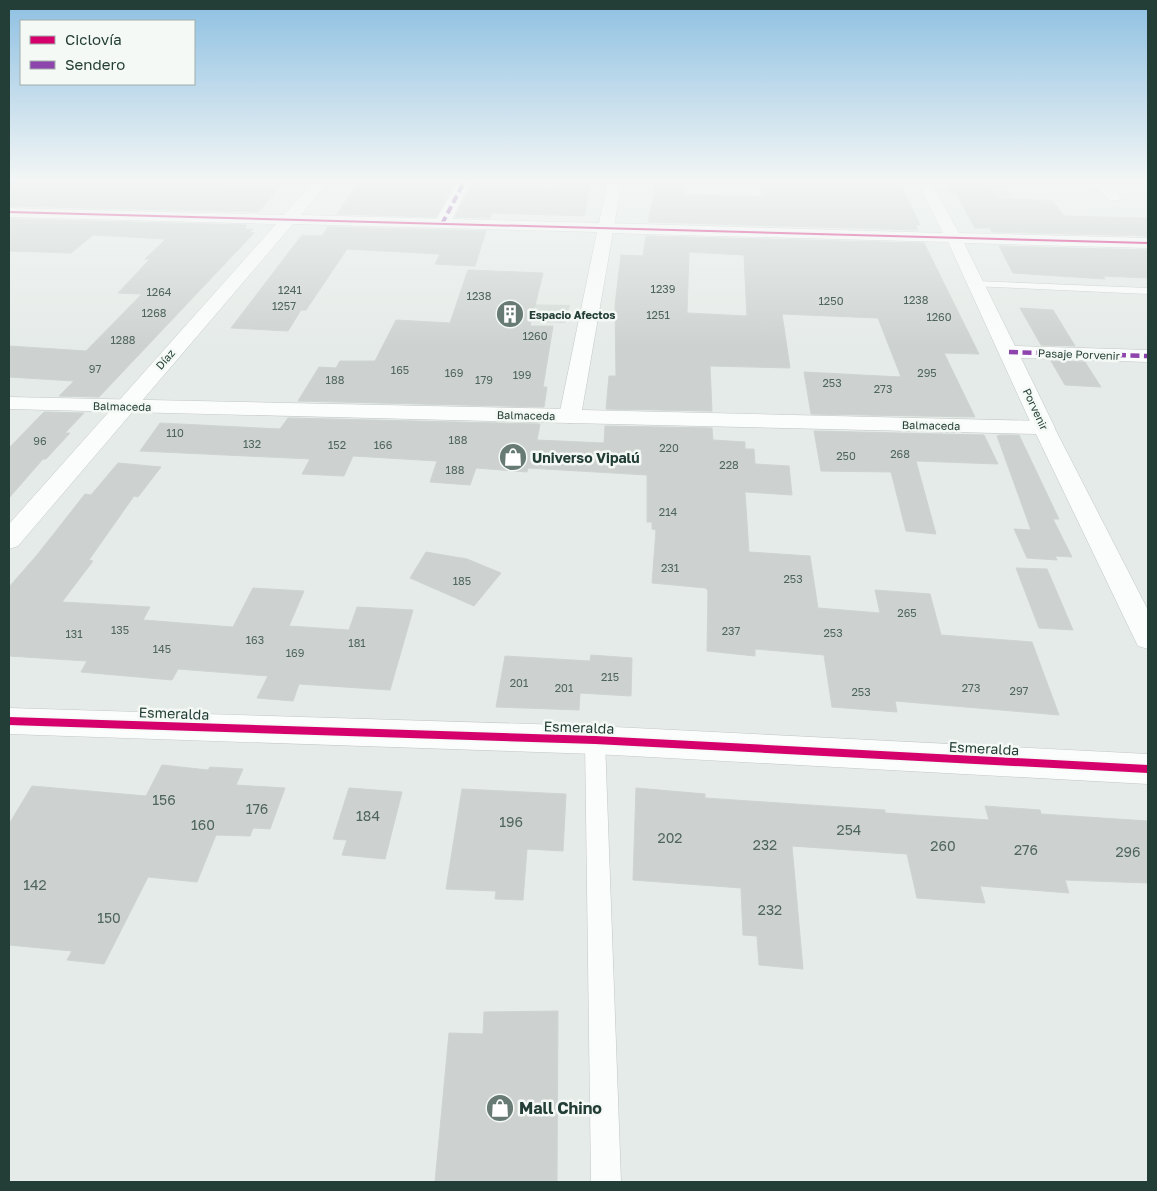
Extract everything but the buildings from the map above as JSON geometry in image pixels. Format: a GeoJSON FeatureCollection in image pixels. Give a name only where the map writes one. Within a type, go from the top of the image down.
{"type":"FeatureCollection","features":[{"type":"Feature","properties":{"kind":"street","name":"Díaz"},"geometry":{"type":"LineString","coordinates":[[9,540],[274,236]]}},
{"type":"Feature","properties":{"kind":"street"},"geometry":{"type":"LineString","coordinates":[[570,416],[605,236]]}},
{"type":"Feature","properties":{"kind":"street"},"geometry":{"type":"LineString","coordinates":[[935,236],[1148,243]]}},
{"type":"Feature","properties":{"kind":"street","name":"Porvenir"},"geometry":{"type":"LineString","coordinates":[[953,236],[1044,428],[1148,638]]}},
{"type":"Feature","properties":{"kind":"street","name":"Pasaje Porvenir"},"geometry":{"type":"LineString","coordinates":[[1009,352],[1148,356]]}},
{"type":"Feature","properties":{"kind":"street","name":"Balmaceda"},"geometry":{"type":"LineString","coordinates":[[9,403],[1044,428]]}},
{"type":"Feature","properties":{"kind":"street","name":"Esmeralda"},"geometry":{"type":"LineString","coordinates":[[9,720],[595,740],[1148,769]]}},
{"type":"Feature","properties":{"kind":"lane"},"geometry":{"type":"LineString","coordinates":[[976,284],[1148,291]]}},
{"type":"Feature","properties":{"kind":"lane"},"geometry":{"type":"LineString","coordinates":[[595,740],[606,1182]]}},
{"type":"Feature","properties":{"kind":"shaded area"},"geometry":{"type":"Polygon","coordinates":[[[470,303],[570,305],[565,323],[464,320],[470,303]]]}},
{"type":"Feature","properties":{"kind":"marked path"},"geometry":{"type":"LineString","coordinates":[[1009,352],[1148,356]]}},
{"type":"Feature","properties":{"kind":"cycle path"},"geometry":{"type":"LineString","coordinates":[[875,236],[1148,243]]}},
{"type":"Feature","properties":{"kind":"cycle path"},"geometry":{"type":"LineString","coordinates":[[9,721],[595,740],[1148,769]]}},
{"type":"Feature","properties":{"kind":"place","name":"Espacio Afectos"},"geometry":{"type":"Point","coordinates":[510,314]}},
{"type":"Feature","properties":{"kind":"place","name":"Universo Vipalú"},"geometry":{"type":"Point","coordinates":[513,457]}},
{"type":"Feature","properties":{"kind":"place","name":"Mall Chino"},"geometry":{"type":"Point","coordinates":[500,1108]}}]}
